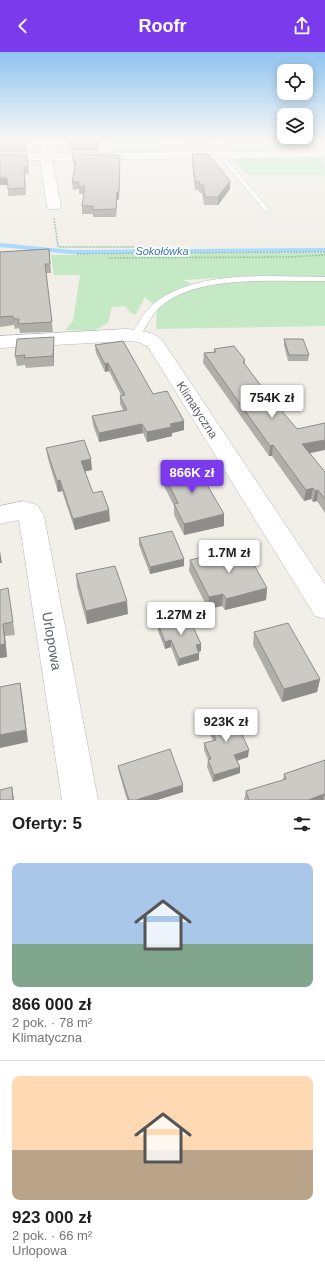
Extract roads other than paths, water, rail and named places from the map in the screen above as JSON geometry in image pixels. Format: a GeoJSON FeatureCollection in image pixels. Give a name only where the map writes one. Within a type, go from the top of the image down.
{"type":"FeatureCollection","features":[{"type":"Feature","properties":{"kind":"street"},"geometry":{"type":"LineString","coordinates":[[49,175],[54,206]]}},
{"type":"Feature","properties":{"kind":"street","name":"Klimatyczna"},"geometry":{"type":"LineString","coordinates":[[0,342],[136,335],[144,337],[154,343],[325,608]]}},
{"type":"Feature","properties":{"kind":"street","name":"Urlopowa"},"geometry":{"type":"LineString","coordinates":[[0,515],[24,510],[28,511],[31,516],[80,800]]}},
{"type":"Feature","properties":{"kind":"lane"},"geometry":{"type":"LineString","coordinates":[[238,175],[267,210]]}},
{"type":"Feature","properties":{"kind":"lane"},"geometry":{"type":"LineString","coordinates":[[136,335],[152,310],[164,300],[189,287],[224,280],[325,279]]}},
{"type":"Feature","properties":{"kind":"waterway","name":"Sokołówka"},"geometry":{"type":"LineString","coordinates":[[0,245],[71,252],[325,250]]}}]}
